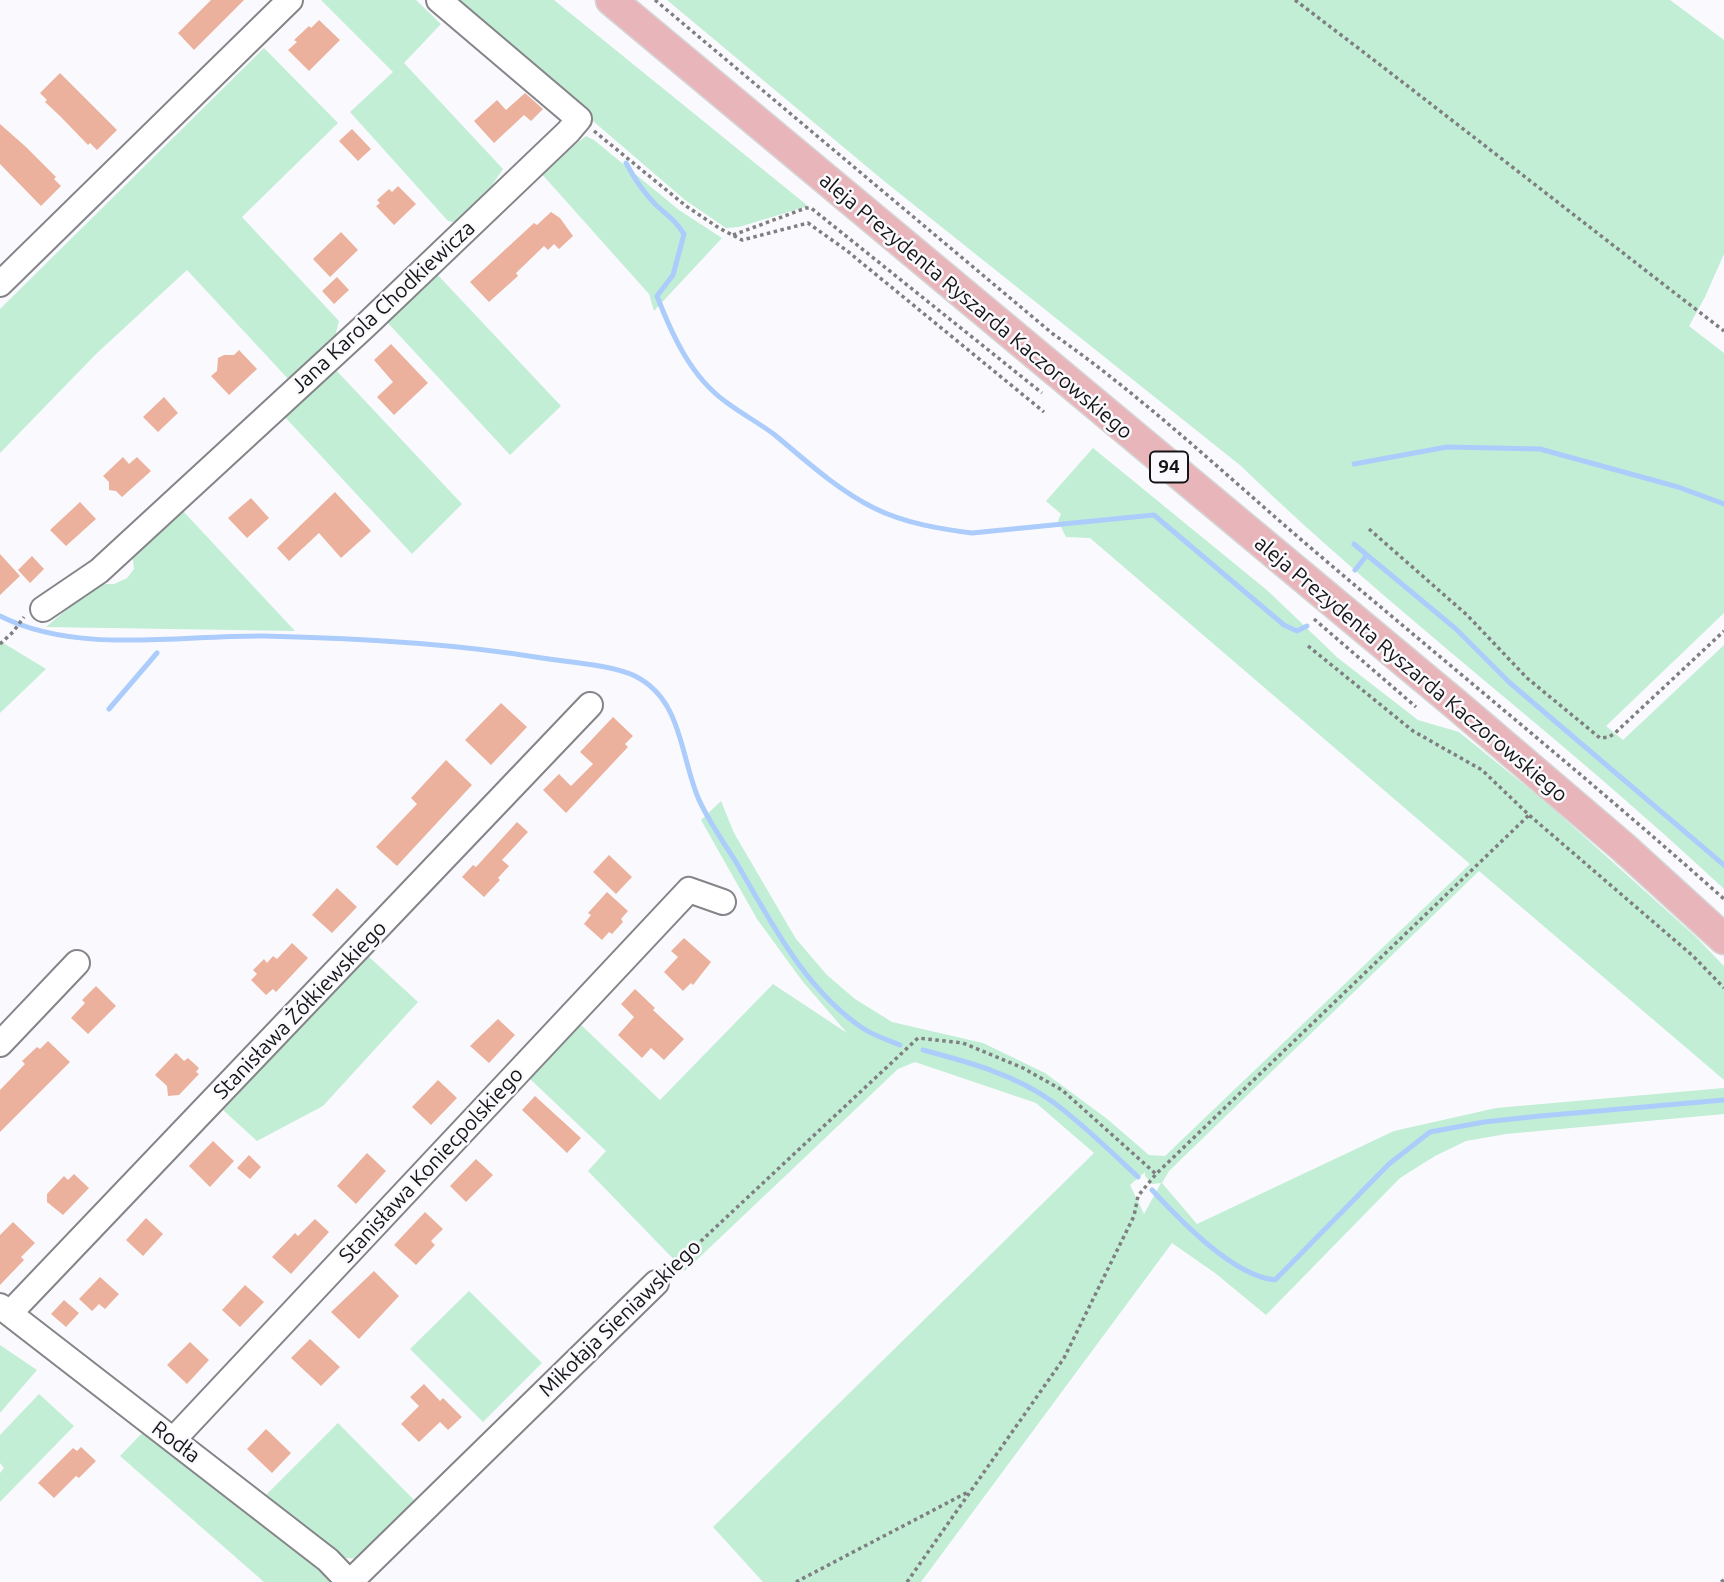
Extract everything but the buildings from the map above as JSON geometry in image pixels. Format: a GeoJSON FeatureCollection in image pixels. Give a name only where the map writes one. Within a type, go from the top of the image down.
{"type":"FeatureCollection","features":[{"type":"Feature","properties":{"kind":"main road","name":"aleja Prezydenta Ryszarda Kaczorowskiego"},"geometry":{"type":"LineString","coordinates":[[611,0],[1469,716],[1623,847],[1724,939]]}},
{"type":"Feature","properties":{"kind":"street"},"geometry":{"type":"LineString","coordinates":[[0,284],[290,0]]}},
{"type":"Feature","properties":{"kind":"street"},"geometry":{"type":"LineString","coordinates":[[439,0],[579,119]]}},
{"type":"Feature","properties":{"kind":"street","name":"Jana Karola Chodkiewicza"},"geometry":{"type":"LineString","coordinates":[[43,609],[99,571],[365,326],[579,119]]}},
{"type":"Feature","properties":{"kind":"street","name":"Stanisława Żółkiewskiego"},"geometry":{"type":"LineString","coordinates":[[5,1309],[590,705]]}},
{"type":"Feature","properties":{"kind":"street","name":"Stanisława Koniecpolskiego"},"geometry":{"type":"LineString","coordinates":[[173,1440],[689,890],[723,902]]}},
{"type":"Feature","properties":{"kind":"street"},"geometry":{"type":"LineString","coordinates":[[0,1044],[77,964]]}},
{"type":"Feature","properties":{"kind":"street","name":"Mikołaja Sieniawskiego"},"geometry":{"type":"LineString","coordinates":[[349,1582],[656,1283]]}},
{"type":"Feature","properties":{"kind":"street","name":"Rodła"},"geometry":{"type":"LineString","coordinates":[[5,1309],[40,1339],[327,1560],[349,1582]]}},
{"type":"Feature","properties":{"kind":"path"},"geometry":{"type":"LineString","coordinates":[[655,0],[1044,325],[1094,362],[1322,558],[1638,822],[1724,899]]}},
{"type":"Feature","properties":{"kind":"path"},"geometry":{"type":"LineString","coordinates":[[1295,0],[1724,331]]}},
{"type":"Feature","properties":{"kind":"path"},"geometry":{"type":"LineString","coordinates":[[579,119],[687,206],[742,240],[808,223],[846,250],[1044,411]]}},
{"type":"Feature","properties":{"kind":"path"},"geometry":{"type":"LineString","coordinates":[[733,235],[811,208],[1050,400]]}},
{"type":"Feature","properties":{"kind":"path"},"geometry":{"type":"LineString","coordinates":[[1370,529],[1467,615],[1527,678],[1600,738],[1615,733],[1724,631]]}},
{"type":"Feature","properties":{"kind":"path"},"geometry":{"type":"LineString","coordinates":[[0,644],[19,621]]}},
{"type":"Feature","properties":{"kind":"path"},"geometry":{"type":"LineString","coordinates":[[1308,646],[1413,732],[1482,770],[1530,815],[1672,937],[1724,988]]}},
{"type":"Feature","properties":{"kind":"path"},"geometry":{"type":"LineString","coordinates":[[907,1582],[1064,1358],[1134,1216],[1138,1196],[1156,1174],[1530,815]]}},
{"type":"Feature","properties":{"kind":"path","name":"Mikołaja Sieniawskiego"},"geometry":{"type":"LineString","coordinates":[[656,1283],[918,1038],[963,1042],[1023,1068],[1062,1090],[1156,1174]]}},
{"type":"Feature","properties":{"kind":"path"},"geometry":{"type":"LineString","coordinates":[[796,1582],[969,1492]]}},
{"type":"Feature","properties":{"kind":"green space"},"geometry":{"type":"Polygon","coordinates":[[[321,0],[416,0],[441,24],[404,63],[503,169],[480,203],[457,223],[448,221],[350,112],[393,72],[321,0]]]}},
{"type":"Feature","properties":{"kind":"green space"},"geometry":{"type":"Polygon","coordinates":[[[452,0],[554,0],[808,206],[739,227],[726,228],[685,200],[452,0]]]}},
{"type":"Feature","properties":{"kind":"green space"},"geometry":{"type":"Polygon","coordinates":[[[667,0],[1670,0],[1724,40],[1724,254],[1689,326],[1724,353],[1724,613],[1606,726],[1623,740],[1724,645],[1724,889],[1604,782],[1360,574],[1241,466],[884,181],[667,0]]]}},
{"type":"Feature","properties":{"kind":"green space"},"geometry":{"type":"Polygon","coordinates":[[[264,48],[338,123],[242,217],[339,321],[334,341],[290,381],[187,270],[96,354],[0,453],[0,309],[264,48]]]}},
{"type":"Feature","properties":{"kind":"green space"},"geometry":{"type":"Polygon","coordinates":[[[586,136],[679,210],[722,238],[654,311],[649,294],[540,172],[586,136]]]}},
{"type":"Feature","properties":{"kind":"green space"},"geometry":{"type":"Polygon","coordinates":[[[434,271],[561,406],[510,455],[387,322],[434,271]]]}},
{"type":"Feature","properties":{"kind":"green space"},"geometry":{"type":"Polygon","coordinates":[[[335,369],[462,504],[412,554],[284,416],[335,369]]]}},
{"type":"Feature","properties":{"kind":"green space"},"geometry":{"type":"Polygon","coordinates":[[[1093,448],[1268,591],[1338,658],[1418,720],[1459,732],[1548,804],[1695,936],[1724,966],[1724,1080],[1479,871],[1169,1171],[1162,1183],[1197,1224],[1394,1131],[1496,1108],[1724,1088],[1724,1114],[1506,1134],[1466,1141],[1400,1178],[1266,1315],[1215,1273],[1172,1243],[921,1582],[763,1582],[713,1527],[1094,1153],[1036,1103],[915,1062],[898,1069],[685,1271],[588,1171],[606,1151],[529,1078],[580,1024],[660,1100],[773,984],[847,1033],[803,982],[757,919],[701,820],[721,801],[734,833],[796,939],[827,975],[855,999],[892,1022],[983,1043],[1045,1073],[1106,1118],[1149,1155],[1165,1156],[1470,864],[1090,538],[1066,537],[1058,521],[1061,514],[1046,501],[1093,448]],[[1145,1172],[1130,1185],[1144,1214],[1161,1183],[1152,1184],[1145,1172]]]}},
{"type":"Feature","properties":{"kind":"green space"},"geometry":{"type":"Polygon","coordinates":[[[183,511],[295,631],[46,627],[97,584],[114,584],[127,578],[134,569],[132,551],[183,511]]]}},
{"type":"Feature","properties":{"kind":"green space"},"geometry":{"type":"Polygon","coordinates":[[[0,641],[46,669],[0,713],[0,641]]]}},
{"type":"Feature","properties":{"kind":"green space"},"geometry":{"type":"Polygon","coordinates":[[[368,956],[418,1002],[323,1106],[257,1141],[223,1110],[368,956]]]}},
{"type":"Feature","properties":{"kind":"green space"},"geometry":{"type":"Polygon","coordinates":[[[469,1291],[542,1363],[483,1422],[410,1349],[469,1291]]]}},
{"type":"Feature","properties":{"kind":"green space"},"geometry":{"type":"Polygon","coordinates":[[[0,1345],[37,1370],[0,1413],[0,1345]]]}},
{"type":"Feature","properties":{"kind":"green space"},"geometry":{"type":"Polygon","coordinates":[[[39,1394],[74,1426],[0,1502],[0,1473],[4,1468],[0,1463],[0,1435],[39,1394]]]}},
{"type":"Feature","properties":{"kind":"green space"},"geometry":{"type":"Polygon","coordinates":[[[338,1423],[417,1503],[361,1559],[345,1558],[261,1500],[338,1423]]]}},
{"type":"Feature","properties":{"kind":"green space"},"geometry":{"type":"Polygon","coordinates":[[[146,1429],[340,1582],[264,1582],[120,1456],[146,1429]]]}},
{"type":"Feature","properties":{"kind":"waterway"},"geometry":{"type":"LineString","coordinates":[[626,163],[647,195],[684,234],[673,275],[657,296],[669,326],[693,368],[726,402],[775,435],[848,493],[897,518],[972,533],[1154,515],[1284,625],[1297,631],[1307,626]]}},
{"type":"Feature","properties":{"kind":"waterway"},"geometry":{"type":"LineString","coordinates":[[1354,464],[1447,447],[1540,449],[1678,487],[1724,504]]}},
{"type":"Feature","properties":{"kind":"waterway"},"geometry":{"type":"LineString","coordinates":[[1354,544],[1367,555],[1355,570]]}},
{"type":"Feature","properties":{"kind":"waterway"},"geometry":{"type":"LineString","coordinates":[[1367,555],[1456,629],[1510,683],[1724,865]]}},
{"type":"Feature","properties":{"kind":"waterway"},"geometry":{"type":"LineString","coordinates":[[0,616],[30,628],[95,639],[163,640],[264,636],[403,642],[590,664],[635,676],[662,698],[670,712],[701,804],[791,953],[824,995],[843,1013],[868,1031],[900,1045]]}},
{"type":"Feature","properties":{"kind":"waterway"},"geometry":{"type":"LineString","coordinates":[[109,709],[157,653]]}},
{"type":"Feature","properties":{"kind":"waterway"},"geometry":{"type":"LineString","coordinates":[[923,1050],[990,1070],[1038,1092],[1075,1119],[1138,1177]]}},
{"type":"Feature","properties":{"kind":"waterway"},"geometry":{"type":"LineString","coordinates":[[1152,1190],[1192,1231],[1225,1258],[1259,1276],[1275,1280],[1389,1164],[1430,1132],[1484,1122],[1724,1100]]}}]}
